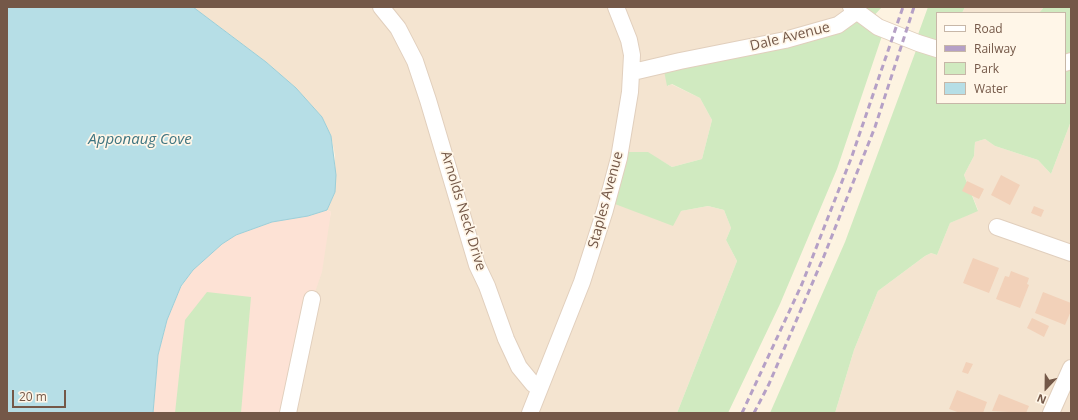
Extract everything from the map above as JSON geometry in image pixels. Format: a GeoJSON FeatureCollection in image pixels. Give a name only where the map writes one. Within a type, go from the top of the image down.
{"type":"FeatureCollection","features":[{"type":"Feature","properties":{"kind":"street","name":"Arnolds Neck Drive"},"geometry":{"type":"LineString","coordinates":[[381,7],[398,28],[414,61],[433,115],[477,265],[487,286],[506,339],[519,367],[533,384],[539,387]]}},
{"type":"Feature","properties":{"kind":"street","name":"Staples Avenue"},"geometry":{"type":"LineString","coordinates":[[539,387],[563,333],[605,210],[618,158],[633,72],[629,40],[616,7]]}},
{"type":"Feature","properties":{"kind":"street","name":"Dale Avenue"},"geometry":{"type":"LineString","coordinates":[[633,72],[785,40],[838,25],[854,9],[878,27],[936,49]]}},
{"type":"Feature","properties":{"kind":"street"},"geometry":{"type":"LineString","coordinates":[[997,227],[1071,253]]}},
{"type":"Feature","properties":{"kind":"street"},"geometry":{"type":"LineString","coordinates":[[288,413],[312,299]]}},
{"type":"Feature","properties":{"kind":"street"},"geometry":{"type":"LineString","coordinates":[[1051,413],[1071,368]]}},
{"type":"Feature","properties":{"kind":"street"},"geometry":{"type":"LineString","coordinates":[[530,413],[539,387]]}},
{"type":"Feature","properties":{"kind":"shaded area"},"geometry":{"type":"Polygon","coordinates":[[[193,7],[849,7],[847,20],[663,66],[668,86],[671,84],[700,98],[712,120],[702,159],[672,167],[648,153],[681,211],[708,206],[724,210],[731,228],[726,240],[737,261],[677,413],[286,413],[331,212],[327,210],[335,192],[335,155],[331,136],[322,117],[296,88],[266,62],[193,7]]]}},
{"type":"Feature","properties":{"kind":"shaded area"},"geometry":{"type":"Polygon","coordinates":[[[965,7],[1044,7],[1040,12],[962,12],[965,7]]]}},
{"type":"Feature","properties":{"kind":"shaded area"},"geometry":{"type":"Polygon","coordinates":[[[1071,121],[1071,413],[835,413],[854,350],[878,291],[925,256],[931,253],[937,255],[950,223],[978,210],[964,175],[974,156],[975,142],[985,139],[995,146],[1038,160],[1051,174],[1071,121]]]}},
{"type":"Feature","properties":{"kind":"shaded area"},"geometry":{"type":"Polygon","coordinates":[[[327,210],[331,212],[322,272],[302,330],[286,413],[153,413],[158,355],[167,320],[181,287],[193,270],[222,244],[236,235],[272,222],[308,216],[327,210]]]}},
{"type":"Feature","properties":{"kind":"green space"},"geometry":{"type":"Polygon","coordinates":[[[849,7],[882,7],[870,20],[884,30],[837,169],[780,304],[728,413],[677,413],[737,261],[726,240],[731,228],[724,210],[708,206],[681,211],[673,226],[607,201],[617,152],[648,152],[672,167],[702,159],[712,120],[700,98],[672,84],[667,86],[663,66],[831,29],[849,7]]]}},
{"type":"Feature","properties":{"kind":"green space"},"geometry":{"type":"Polygon","coordinates":[[[928,7],[965,7],[962,12],[936,12],[936,104],[1066,104],[1066,12],[1040,12],[1044,7],[1071,7],[1071,121],[1051,174],[1038,160],[995,146],[985,139],[975,142],[974,156],[964,175],[978,211],[950,223],[937,255],[931,253],[925,256],[878,291],[854,350],[835,413],[770,413],[845,242],[918,45],[916,40],[928,7]]]}},
{"type":"Feature","properties":{"kind":"green space"},"geometry":{"type":"Polygon","coordinates":[[[207,292],[251,297],[241,413],[175,413],[185,320],[207,292]]]}},
{"type":"Feature","properties":{"kind":"water","name":"Apponaug Cove"},"geometry":{"type":"Polygon","coordinates":[[[7,7],[193,7],[266,62],[296,88],[322,117],[331,136],[336,175],[335,192],[327,210],[308,216],[272,222],[236,235],[222,244],[193,270],[181,286],[167,320],[158,355],[153,413],[7,413],[7,7]]]}},
{"type":"Feature","properties":{"kind":"building"},"geometry":{"type":"Polygon","coordinates":[[[1001,175],[1020,185],[1010,205],[991,195],[1001,175]]]}},
{"type":"Feature","properties":{"kind":"building"},"geometry":{"type":"Polygon","coordinates":[[[967,181],[984,189],[979,199],[962,191],[967,181]]]}},
{"type":"Feature","properties":{"kind":"building"},"geometry":{"type":"Polygon","coordinates":[[[1034,206],[1044,210],[1041,217],[1031,213],[1034,206]]]}},
{"type":"Feature","properties":{"kind":"building"},"geometry":{"type":"Polygon","coordinates":[[[973,258],[999,268],[989,293],[963,283],[973,258]]]}},
{"type":"Feature","properties":{"kind":"building"},"geometry":{"type":"Polygon","coordinates":[[[1011,271],[1029,278],[1027,284],[1029,285],[1020,308],[996,299],[1005,276],[1009,277],[1011,271]]]}},
{"type":"Feature","properties":{"kind":"building"},"geometry":{"type":"Polygon","coordinates":[[[1043,292],[1071,303],[1071,311],[1065,325],[1035,313],[1043,292]]]}},
{"type":"Feature","properties":{"kind":"building"},"geometry":{"type":"Polygon","coordinates":[[[1032,318],[1049,326],[1044,337],[1027,328],[1032,318]]]}},
{"type":"Feature","properties":{"kind":"building"},"geometry":{"type":"Polygon","coordinates":[[[966,362],[973,364],[968,374],[962,372],[966,362]]]}},
{"type":"Feature","properties":{"kind":"building"},"geometry":{"type":"Polygon","coordinates":[[[957,390],[987,402],[983,413],[960,413],[949,409],[957,390]]]}},
{"type":"Feature","properties":{"kind":"building"},"geometry":{"type":"Polygon","coordinates":[[[999,394],[1029,406],[1026,413],[992,411],[999,394]]]}},
{"type":"Feature","properties":{"kind":"railway"},"geometry":{"type":"LineString","coordinates":[[742,413],[802,284],[852,156],[903,7]]}},
{"type":"Feature","properties":{"kind":"railway"},"geometry":{"type":"LineString","coordinates":[[754,413],[769,384],[824,256],[875,127],[914,7]]}}]}
